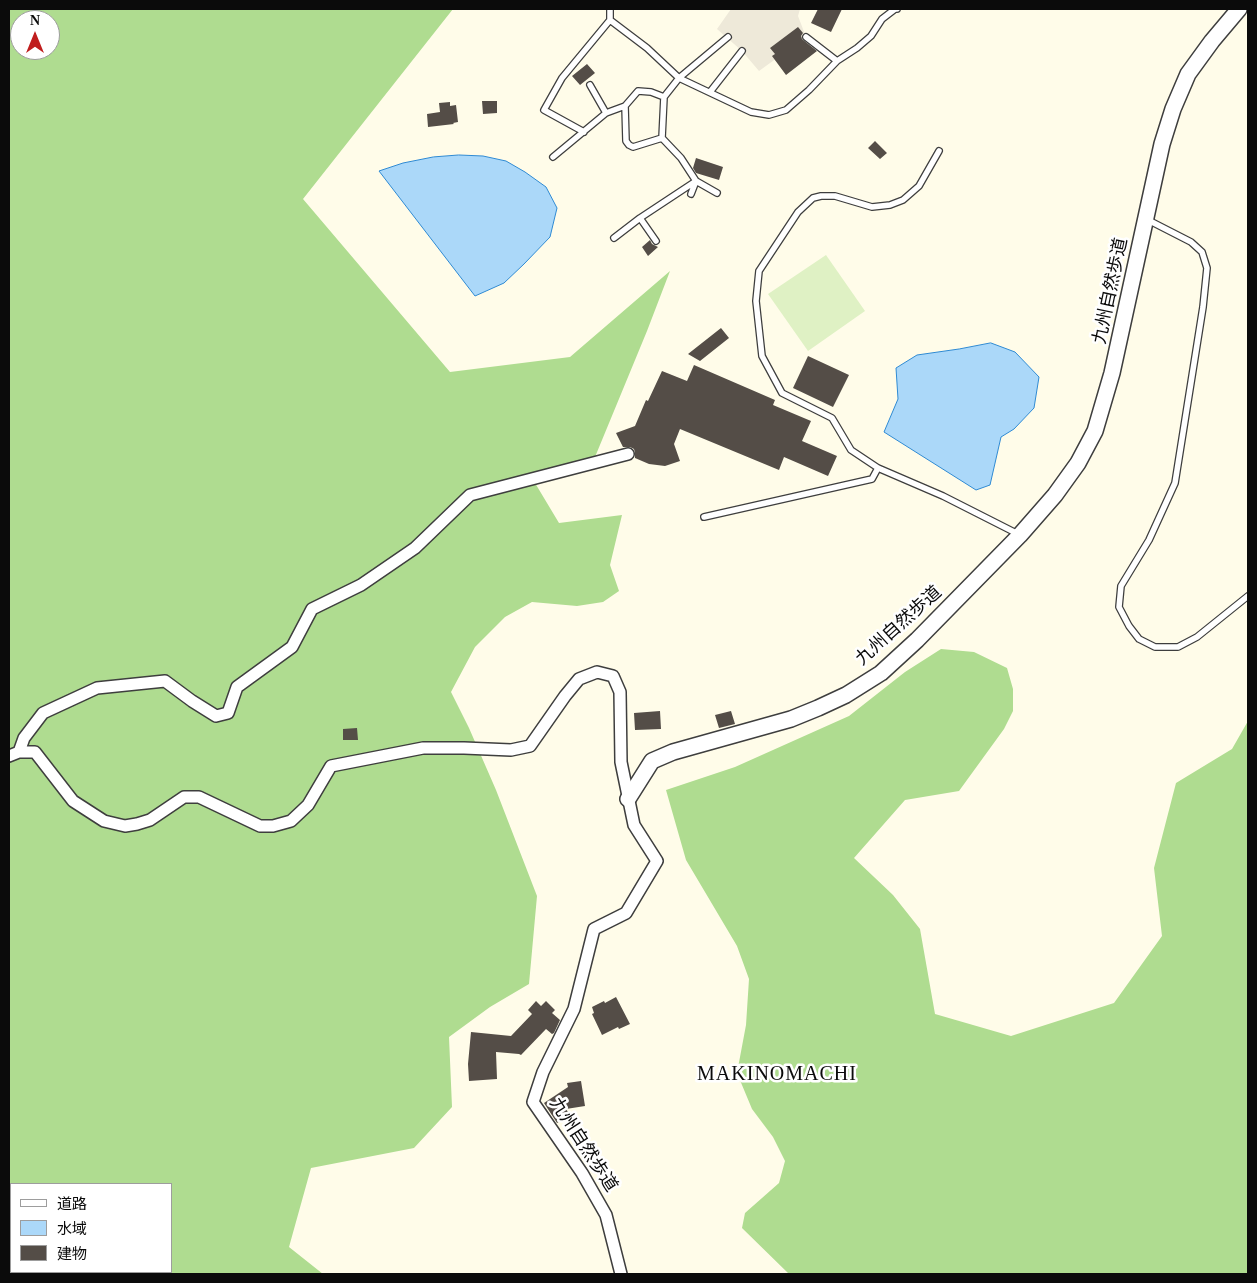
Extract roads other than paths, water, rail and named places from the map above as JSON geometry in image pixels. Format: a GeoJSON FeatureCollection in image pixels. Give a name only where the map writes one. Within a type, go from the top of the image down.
{"type":"FeatureCollection","features":[{"type":"Feature","properties":{"kind":"street","name":"九州自然歩道"},"geometry":{"type":"LineString","coordinates":[[621,1274],[606,1215],[582,1173],[533,1102],[543,1072],[574,1009],[594,929],[626,913],[657,861],[634,825],[628,799],[652,761],[673,752],[809,712],[846,695],[881,673],[917,640],[1020,535],[1056,494],[1078,463],[1095,431],[1112,373],[1162,144],[1173,109],[1188,74],[1239,9]]}},
{"type":"Feature","properties":{"kind":"street"},"geometry":{"type":"LineString","coordinates":[[14,754],[43,713],[97,688],[165,681],[216,716],[228,713],[236,687],[292,647],[312,609],[360,585],[415,548],[470,494],[628,454]]}},
{"type":"Feature","properties":{"kind":"street"},"geometry":{"type":"LineString","coordinates":[[14,754],[34,752],[73,801],[104,820],[125,826],[150,820],[184,797],[199,797],[260,826],[273,826],[291,821],[308,805],[331,766],[423,748],[512,750],[530,746],[579,679],[597,672],[613,676],[620,692],[621,762],[628,799]]}},
{"type":"Feature","properties":{"kind":"lane"},"geometry":{"type":"LineString","coordinates":[[584,132],[544,110],[562,78],[610,20],[610,9]]}},
{"type":"Feature","properties":{"kind":"lane"},"geometry":{"type":"LineString","coordinates":[[610,20],[647,48],[679,78],[751,112],[769,115],[786,110],[809,90],[837,61],[871,36],[882,19],[895,9],[898,9]]}},
{"type":"Feature","properties":{"kind":"lane"},"geometry":{"type":"LineString","coordinates":[[717,193],[696,181],[681,158],[662,138],[664,97],[679,78],[728,37]]}},
{"type":"Feature","properties":{"kind":"lane"},"geometry":{"type":"LineString","coordinates":[[806,37],[837,61]]}},
{"type":"Feature","properties":{"kind":"lane"},"geometry":{"type":"LineString","coordinates":[[710,92],[742,50]]}},
{"type":"Feature","properties":{"kind":"lane"},"geometry":{"type":"LineString","coordinates":[[590,85],[606,113]]}},
{"type":"Feature","properties":{"kind":"lane"},"geometry":{"type":"LineString","coordinates":[[553,157],[606,113],[625,106],[638,91],[651,92],[664,97]]}},
{"type":"Feature","properties":{"kind":"lane"},"geometry":{"type":"LineString","coordinates":[[625,106],[626,141],[629,145],[634,147],[662,138]]}},
{"type":"Feature","properties":{"kind":"lane"},"geometry":{"type":"LineString","coordinates":[[939,151],[919,186],[903,200],[890,205],[872,207],[828,195],[814,198],[798,212],[759,271],[756,301],[762,356],[782,393],[832,418],[851,450],[878,468],[943,496],[1020,535]]}},
{"type":"Feature","properties":{"kind":"lane"},"geometry":{"type":"LineString","coordinates":[[691,194],[696,181]]}},
{"type":"Feature","properties":{"kind":"lane"},"geometry":{"type":"LineString","coordinates":[[614,238],[640,218],[696,181]]}},
{"type":"Feature","properties":{"kind":"lane"},"geometry":{"type":"LineString","coordinates":[[640,218],[656,241]]}},
{"type":"Feature","properties":{"kind":"lane"},"geometry":{"type":"LineString","coordinates":[[1146,219],[1191,242],[1202,252],[1207,268],[1203,306],[1175,483],[1149,540],[1121,586],[1119,607],[1129,626],[1139,638],[1155,647],[1178,647],[1196,637],[1248,596]]}},
{"type":"Feature","properties":{"kind":"lane"},"geometry":{"type":"LineString","coordinates":[[704,517],[872,478],[878,468]]}},
{"type":"Feature","properties":{"kind":"water"},"geometry":{"type":"Polygon","coordinates":[[[483,156],[506,161],[546,187],[557,208],[550,237],[504,283],[475,296],[379,171],[403,163],[433,157],[483,156]]]}},
{"type":"Feature","properties":{"kind":"water"},"geometry":{"type":"Polygon","coordinates":[[[991,343],[1015,352],[1039,377],[1034,408],[1014,429],[1001,437],[990,485],[976,490],[884,432],[898,399],[896,368],[917,355],[991,343]]]}},
{"type":"Feature","properties":{"kind":"district","name":"MAKINOMACHI"},"geometry":{"type":"Point","coordinates":[777,1075]}}]}
